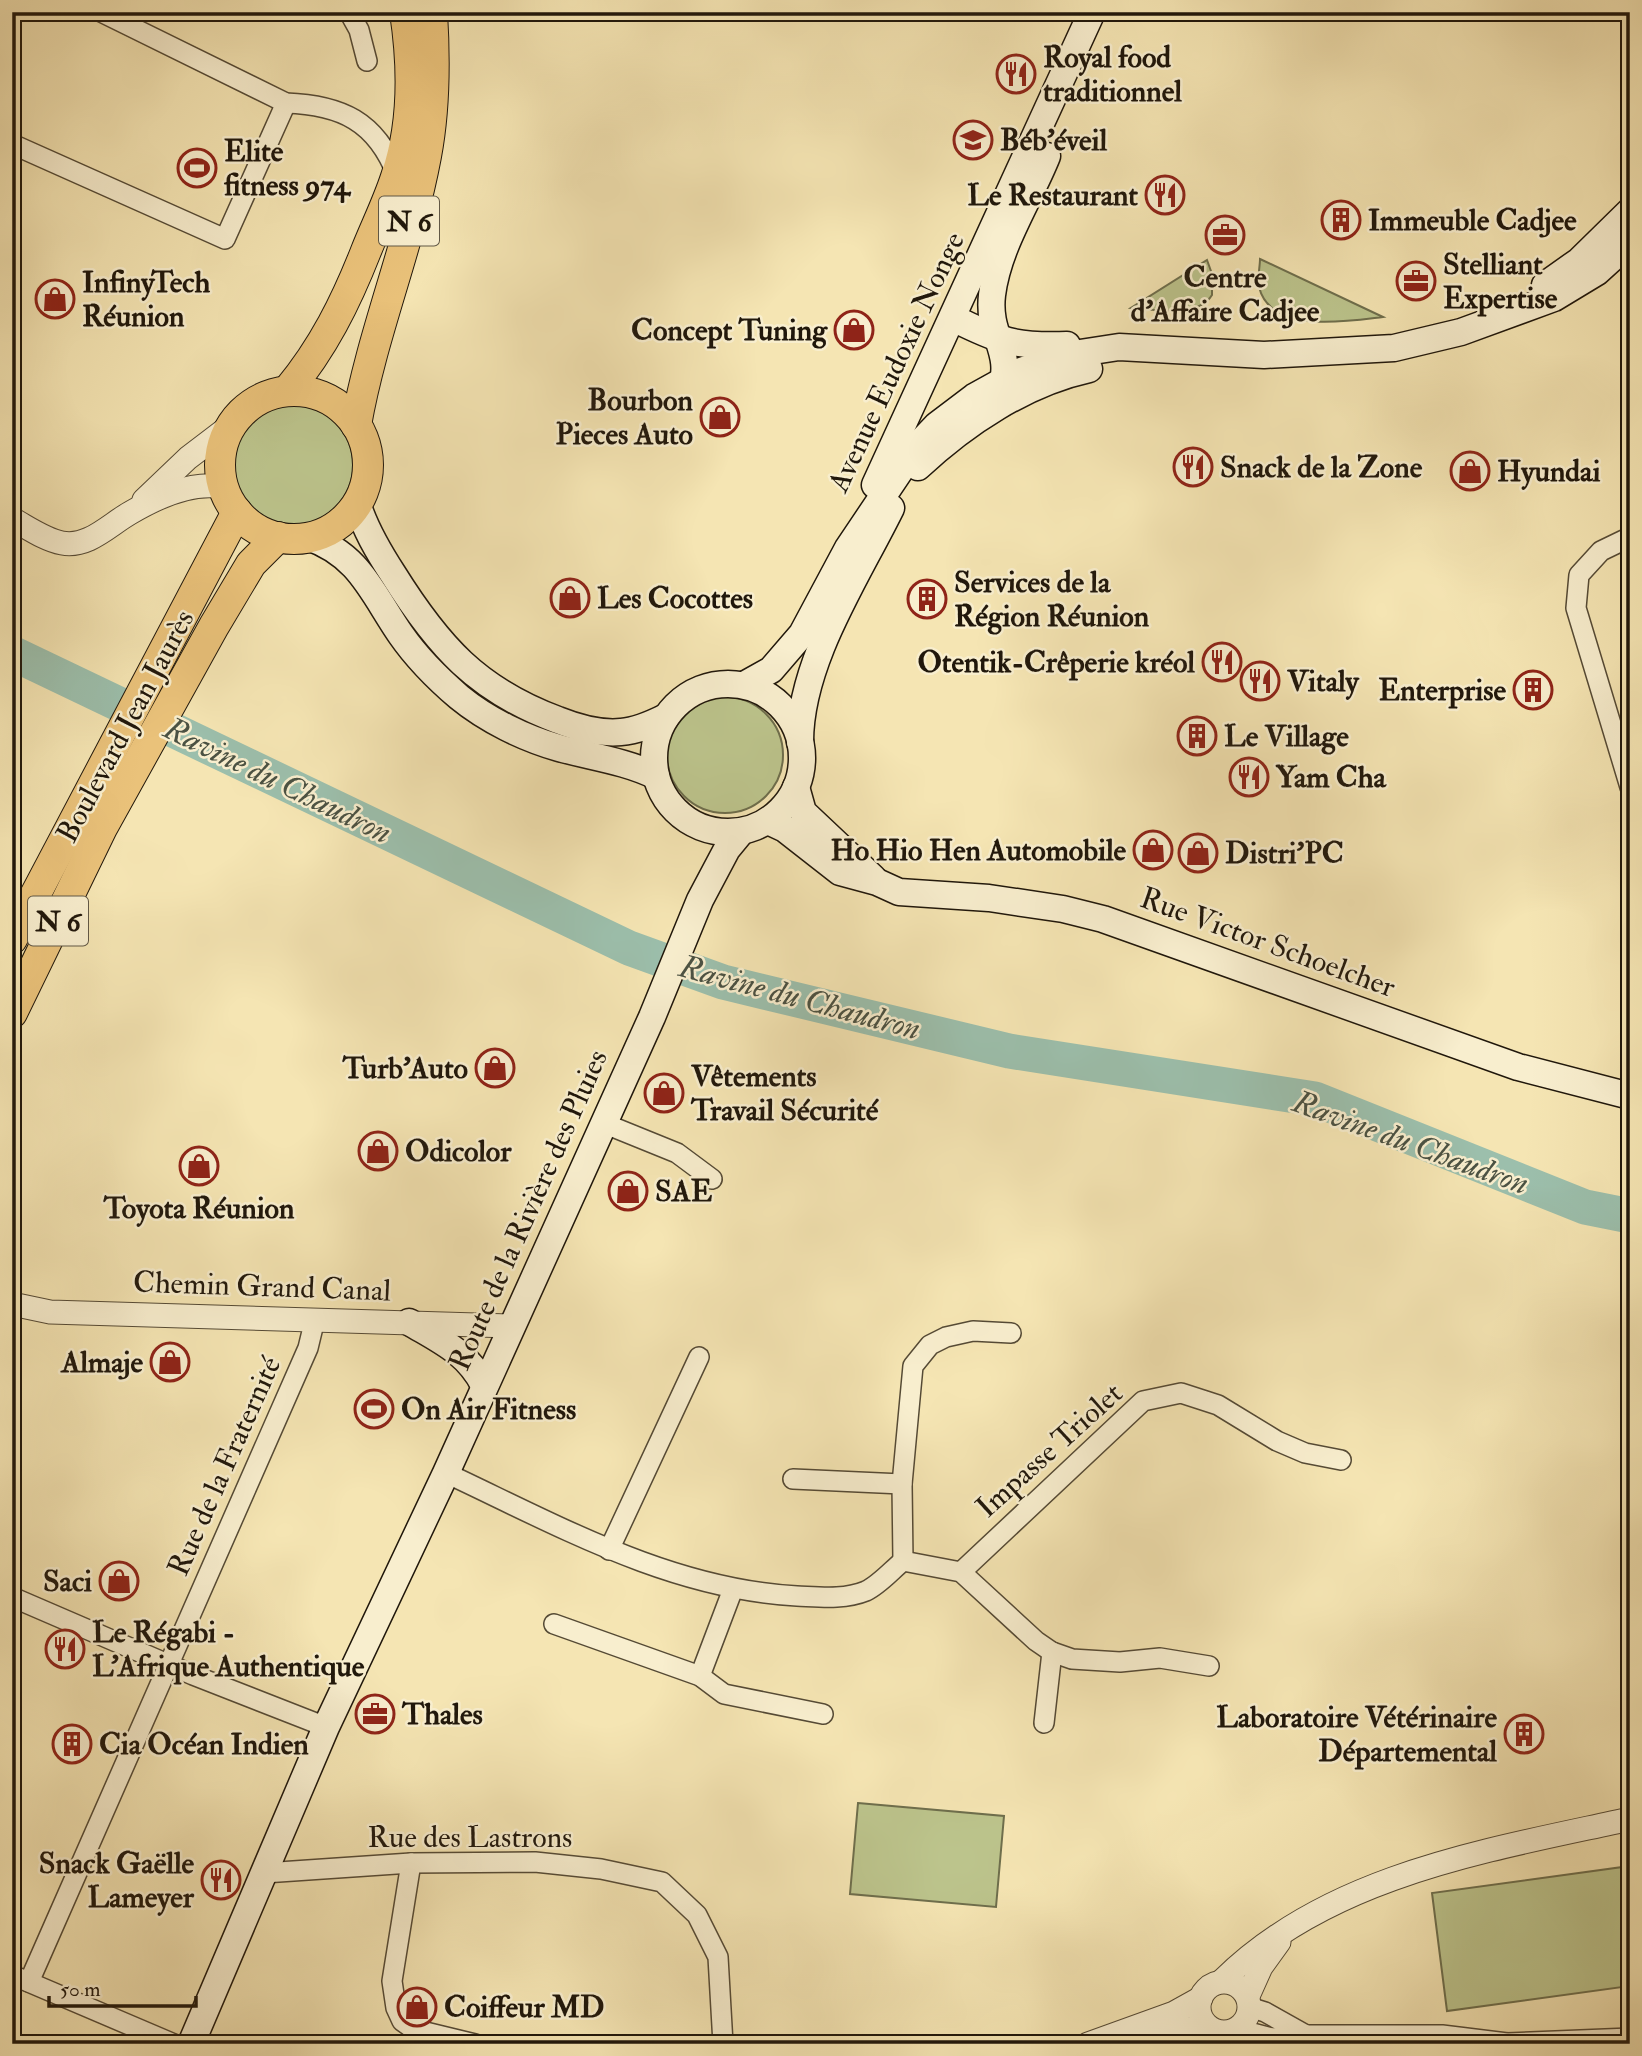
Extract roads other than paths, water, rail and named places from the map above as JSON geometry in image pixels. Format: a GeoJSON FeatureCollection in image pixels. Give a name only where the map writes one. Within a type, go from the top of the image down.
{"type":"FeatureCollection","features":[{"type":"Feature","properties":{"kind":"main road","name":"N 6"},"geometry":{"type":"LineString","coordinates":[[288,390],[315,358],[348,296],[397,175],[410,97],[410,48],[404,12]]}},
{"type":"Feature","properties":{"kind":"main road","name":"N 6"},"geometry":{"type":"LineString","coordinates":[[356,425],[363,384],[426,156],[433,99],[432,12]]}},
{"type":"Feature","properties":{"kind":"main road","name":"Avenue Eudoxie Nonge"},"geometry":{"type":"LineString","coordinates":[[848,548],[906,412],[953,318],[1092,12]]}},
{"type":"Feature","properties":{"kind":"main road","name":"Avenue Eudoxie Nonge"},"geometry":{"type":"LineString","coordinates":[[1004,381],[1006,358],[992,326],[992,295],[1002,257],[1107,12]]}},
{"type":"Feature","properties":{"kind":"main road"},"geometry":{"type":"LineString","coordinates":[[1497,318],[1580,261],[1630,211]]}},
{"type":"Feature","properties":{"kind":"main road"},"geometry":{"type":"LineString","coordinates":[[953,318],[997,341],[1043,347],[1092,344],[1184,352],[1264,355],[1394,348],[1461,332],[1554,298],[1597,272],[1630,242]]}},
{"type":"Feature","properties":{"kind":"main road"},"geometry":{"type":"LineString","coordinates":[[744,685],[771,670],[803,634],[848,548],[916,447],[946,418],[974,397],[1021,371],[1067,355],[1119,347]]}},
{"type":"Feature","properties":{"kind":"main road"},"geometry":{"type":"LineString","coordinates":[[666,717],[654,748],[656,776],[663,794],[677,813],[697,826],[719,832],[741,832],[768,821],[785,806],[796,787],[802,765],[800,718],[810,672],[897,496],[914,470],[936,450],[981,418],[1022,393],[1060,375],[1184,352]]}},
{"type":"Feature","properties":{"kind":"main road"},"geometry":{"type":"LineString","coordinates":[[981,418],[998,398],[1004,381]]}},
{"type":"Feature","properties":{"kind":"main road","name":"N 6"},"geometry":{"type":"LineString","coordinates":[[288,390],[315,393],[338,405],[356,425],[364,443],[367,464],[365,484],[357,503],[344,519],[327,531],[308,537],[278,537],[255,528],[230,500],[220,466],[222,446],[230,426],[255,401],[288,390]]}},
{"type":"Feature","properties":{"kind":"main road","name":"Boulevard Jean Jaurès"},"geometry":{"type":"LineString","coordinates":[[12,1013],[89,822],[186,611],[230,500]]}},
{"type":"Feature","properties":{"kind":"main road"},"geometry":{"type":"LineString","coordinates":[[357,503],[370,538],[423,623],[468,669],[498,691],[533,710],[597,731],[636,730],[666,717],[687,696],[704,688],[724,684],[744,685],[769,696],[789,716],[800,742]]}},
{"type":"Feature","properties":{"kind":"main road","name":"Boulevard Jean Jaurès"},"geometry":{"type":"LineString","coordinates":[[12,939],[214,626],[251,564],[278,537]]}},
{"type":"Feature","properties":{"kind":"main road"},"geometry":{"type":"LineString","coordinates":[[308,537],[329,545],[360,571],[402,637],[424,663],[461,698],[497,722],[541,743],[630,765],[656,776]]}},
{"type":"Feature","properties":{"kind":"main road","name":"Rue Victor Schoelcher"},"geometry":{"type":"LineString","coordinates":[[796,787],[803,812],[877,882]]}},
{"type":"Feature","properties":{"kind":"main road","name":"Rue Victor Schoelcher"},"geometry":{"type":"LineString","coordinates":[[768,821],[785,830],[840,872],[900,891],[1002,900],[1062,909],[1103,919],[1518,1067],[1630,1096]]}},
{"type":"Feature","properties":{"kind":"main road","name":"Route de la Rivière des Pluies"},"geometry":{"type":"LineString","coordinates":[[697,826],[706,861],[700,900]]}},
{"type":"Feature","properties":{"kind":"main road","name":"Route de la Rivière des Pluies"},"geometry":{"type":"LineString","coordinates":[[191,2044],[327,1727],[446,1473],[652,1017],[700,900],[727,849],[741,832]]}},
{"type":"Feature","properties":{"kind":"main road"},"geometry":{"type":"LineString","coordinates":[[409,1322],[461,1354],[474,1365],[484,1385]]}},
{"type":"Feature","properties":{"kind":"street"},"geometry":{"type":"LineString","coordinates":[[101,12],[286,103],[313,104],[338,111],[382,141],[397,175]]}},
{"type":"Feature","properties":{"kind":"street"},"geometry":{"type":"LineString","coordinates":[[349,12],[362,39],[367,61]]}},
{"type":"Feature","properties":{"kind":"street"},"geometry":{"type":"LineString","coordinates":[[12,144],[225,239],[286,103]]}},
{"type":"Feature","properties":{"kind":"street"},"geometry":{"type":"LineString","coordinates":[[12,519],[57,542],[72,543],[93,538],[132,512],[188,458],[230,426]]}},
{"type":"Feature","properties":{"kind":"street"},"geometry":{"type":"LineString","coordinates":[[132,512],[194,486],[230,500]]}},
{"type":"Feature","properties":{"kind":"street"},"geometry":{"type":"LineString","coordinates":[[1630,537],[1601,551],[1579,575],[1576,608],[1630,786]]}},
{"type":"Feature","properties":{"kind":"street"},"geometry":{"type":"LineString","coordinates":[[603,1123],[677,1153],[712,1179]]}},
{"type":"Feature","properties":{"kind":"street","name":"Chemin Grand Canal"},"geometry":{"type":"LineString","coordinates":[[12,1304],[50,1312],[511,1326]]}},
{"type":"Feature","properties":{"kind":"street","name":"Rue de la Fraternité"},"geometry":{"type":"LineString","coordinates":[[21,1978],[170,1664],[308,1348],[315,1319]]}},
{"type":"Feature","properties":{"kind":"street"},"geometry":{"type":"LineString","coordinates":[[903,1561],[902,1485],[913,1366],[930,1345],[946,1337],[973,1331],[1011,1333]]}},
{"type":"Feature","properties":{"kind":"street"},"geometry":{"type":"LineString","coordinates":[[609,1550],[699,1357]]}},
{"type":"Feature","properties":{"kind":"street","name":"Impasse Triolet"},"geometry":{"type":"LineString","coordinates":[[961,1572],[1143,1401],[1181,1393],[1218,1405],[1278,1441],[1305,1453],[1341,1460]]}},
{"type":"Feature","properties":{"kind":"street"},"geometry":{"type":"LineString","coordinates":[[446,1473],[609,1550],[658,1569],[733,1589],[837,1598],[867,1590],[903,1561],[961,1572],[1052,1652],[1072,1659],[1120,1662],[1160,1658],[1209,1666]]}},
{"type":"Feature","properties":{"kind":"street"},"geometry":{"type":"LineString","coordinates":[[793,1479],[902,1485]]}},
{"type":"Feature","properties":{"kind":"street"},"geometry":{"type":"LineString","coordinates":[[701,1676],[733,1589]]}},
{"type":"Feature","properties":{"kind":"street"},"geometry":{"type":"LineString","coordinates":[[12,1597],[327,1727]]}},
{"type":"Feature","properties":{"kind":"street"},"geometry":{"type":"LineString","coordinates":[[554,1624],[701,1676],[724,1694],[823,1714]]}},
{"type":"Feature","properties":{"kind":"street"},"geometry":{"type":"LineString","coordinates":[[1044,1723],[1052,1652]]}},
{"type":"Feature","properties":{"kind":"street"},"geometry":{"type":"LineString","coordinates":[[1207,2027],[1201,2019],[1200,1998],[1204,1990],[1223,1980],[1248,1955],[1289,1928],[1340,1901],[1414,1871],[1630,1819]]}},
{"type":"Feature","properties":{"kind":"street"},"geometry":{"type":"LineString","coordinates":[[411,1863],[392,1981],[396,2008],[402,2021],[413,2029],[475,2044]]}},
{"type":"Feature","properties":{"kind":"street","name":"Rue des Lastrons"},"geometry":{"type":"LineString","coordinates":[[264,1872],[411,1863],[554,1863],[662,1882],[697,1915],[718,1957],[723,2044]]}},
{"type":"Feature","properties":{"kind":"street"},"geometry":{"type":"LineString","coordinates":[[1137,2044],[1177,2031],[1207,2027],[1228,2033],[1237,2029],[1247,2019],[1249,2001],[1261,1967],[1289,1928]]}},
{"type":"Feature","properties":{"kind":"street"},"geometry":{"type":"LineString","coordinates":[[21,1978],[174,2044]]}},
{"type":"Feature","properties":{"kind":"street"},"geometry":{"type":"LineString","coordinates":[[1223,1980],[1239,1985],[1249,2001],[1306,2035]]}},
{"type":"Feature","properties":{"kind":"street"},"geometry":{"type":"LineString","coordinates":[[1088,2044],[1174,2013],[1200,1998]]}},
{"type":"Feature","properties":{"kind":"street"},"geometry":{"type":"LineString","coordinates":[[1237,2029],[1272,2038],[1306,2035],[1441,2035],[1470,2041],[1525,2043],[1630,2038]]}},
{"type":"Feature","properties":{"kind":"waterway","name":"Ravine du Chaudron"},"geometry":{"type":"LineString","coordinates":[[12,653],[629,948],[723,982],[1009,1051],[1315,1099],[1585,1207],[1630,1216]]}},
{"type":"Feature","properties":{"kind":"place","name":"Royal food traditionnel"},"geometry":{"type":"Point","coordinates":[1016,74]}},
{"type":"Feature","properties":{"kind":"place","name":"Béb'éveil"},"geometry":{"type":"Point","coordinates":[973,140]}},
{"type":"Feature","properties":{"kind":"place","name":"Elite fitness 974"},"geometry":{"type":"Point","coordinates":[197,168]}},
{"type":"Feature","properties":{"kind":"place","name":"Le Restaurant"},"geometry":{"type":"Point","coordinates":[1165,195]}},
{"type":"Feature","properties":{"kind":"place","name":"Immeuble Cadjee"},"geometry":{"type":"Point","coordinates":[1341,220]}},
{"type":"Feature","properties":{"kind":"place","name":"Centre d'Affaire Cadjee"},"geometry":{"type":"Point","coordinates":[1225,235]}},
{"type":"Feature","properties":{"kind":"place","name":"Stelliant Expertise"},"geometry":{"type":"Point","coordinates":[1416,281]}},
{"type":"Feature","properties":{"kind":"place","name":"InfinyTech Réunion"},"geometry":{"type":"Point","coordinates":[55,299]}},
{"type":"Feature","properties":{"kind":"place","name":"Concept Tuning"},"geometry":{"type":"Point","coordinates":[854,330]}},
{"type":"Feature","properties":{"kind":"place","name":"Bourbon Pieces Auto"},"geometry":{"type":"Point","coordinates":[720,417]}},
{"type":"Feature","properties":{"kind":"place","name":"Snack de la Zone"},"geometry":{"type":"Point","coordinates":[1193,467]}},
{"type":"Feature","properties":{"kind":"place","name":"Hyundai"},"geometry":{"type":"Point","coordinates":[1470,471]}},
{"type":"Feature","properties":{"kind":"place","name":"Les Cocottes"},"geometry":{"type":"Point","coordinates":[570,598]}},
{"type":"Feature","properties":{"kind":"place","name":"Services de la Région Réunion"},"geometry":{"type":"Point","coordinates":[927,599]}},
{"type":"Feature","properties":{"kind":"place","name":"Otentik-Crêperie kréol"},"geometry":{"type":"Point","coordinates":[1222,662]}},
{"type":"Feature","properties":{"kind":"place","name":"Vitaly"},"geometry":{"type":"Point","coordinates":[1260,681]}},
{"type":"Feature","properties":{"kind":"place","name":"Enterprise"},"geometry":{"type":"Point","coordinates":[1533,690]}},
{"type":"Feature","properties":{"kind":"place","name":"Le Village"},"geometry":{"type":"Point","coordinates":[1197,736]}},
{"type":"Feature","properties":{"kind":"place","name":"Yam Cha"},"geometry":{"type":"Point","coordinates":[1249,777]}},
{"type":"Feature","properties":{"kind":"place","name":"Ho Hio Hen Automobile"},"geometry":{"type":"Point","coordinates":[1153,850]}},
{"type":"Feature","properties":{"kind":"place","name":"Distri'PC"},"geometry":{"type":"Point","coordinates":[1198,853]}},
{"type":"Feature","properties":{"kind":"place","name":"Turb'Auto"},"geometry":{"type":"Point","coordinates":[495,1068]}},
{"type":"Feature","properties":{"kind":"place","name":"Vêtements Travail Sécurité"},"geometry":{"type":"Point","coordinates":[664,1093]}},
{"type":"Feature","properties":{"kind":"place","name":"Odicolor"},"geometry":{"type":"Point","coordinates":[378,1151]}},
{"type":"Feature","properties":{"kind":"place","name":"Toyota Réunion"},"geometry":{"type":"Point","coordinates":[199,1166]}},
{"type":"Feature","properties":{"kind":"place","name":"SAE"},"geometry":{"type":"Point","coordinates":[628,1191]}},
{"type":"Feature","properties":{"kind":"place","name":"Almaje"},"geometry":{"type":"Point","coordinates":[170,1362]}},
{"type":"Feature","properties":{"kind":"place","name":"On Air Fitness"},"geometry":{"type":"Point","coordinates":[374,1409]}},
{"type":"Feature","properties":{"kind":"place","name":"Saci"},"geometry":{"type":"Point","coordinates":[119,1581]}},
{"type":"Feature","properties":{"kind":"place","name":"Le Régabi - L'Afrique Authentique"},"geometry":{"type":"Point","coordinates":[65,1649]}},
{"type":"Feature","properties":{"kind":"place","name":"Thales"},"geometry":{"type":"Point","coordinates":[375,1714]}},
{"type":"Feature","properties":{"kind":"place","name":"Laboratoire Vétérinaire Départemental"},"geometry":{"type":"Point","coordinates":[1524,1734]}},
{"type":"Feature","properties":{"kind":"place","name":"Cia Océan Indien"},"geometry":{"type":"Point","coordinates":[72,1744]}},
{"type":"Feature","properties":{"kind":"place","name":"Snack Gaëlle Lameyer"},"geometry":{"type":"Point","coordinates":[221,1880]}},
{"type":"Feature","properties":{"kind":"place","name":"Coiffeur MD"},"geometry":{"type":"Point","coordinates":[417,2007]}}]}
